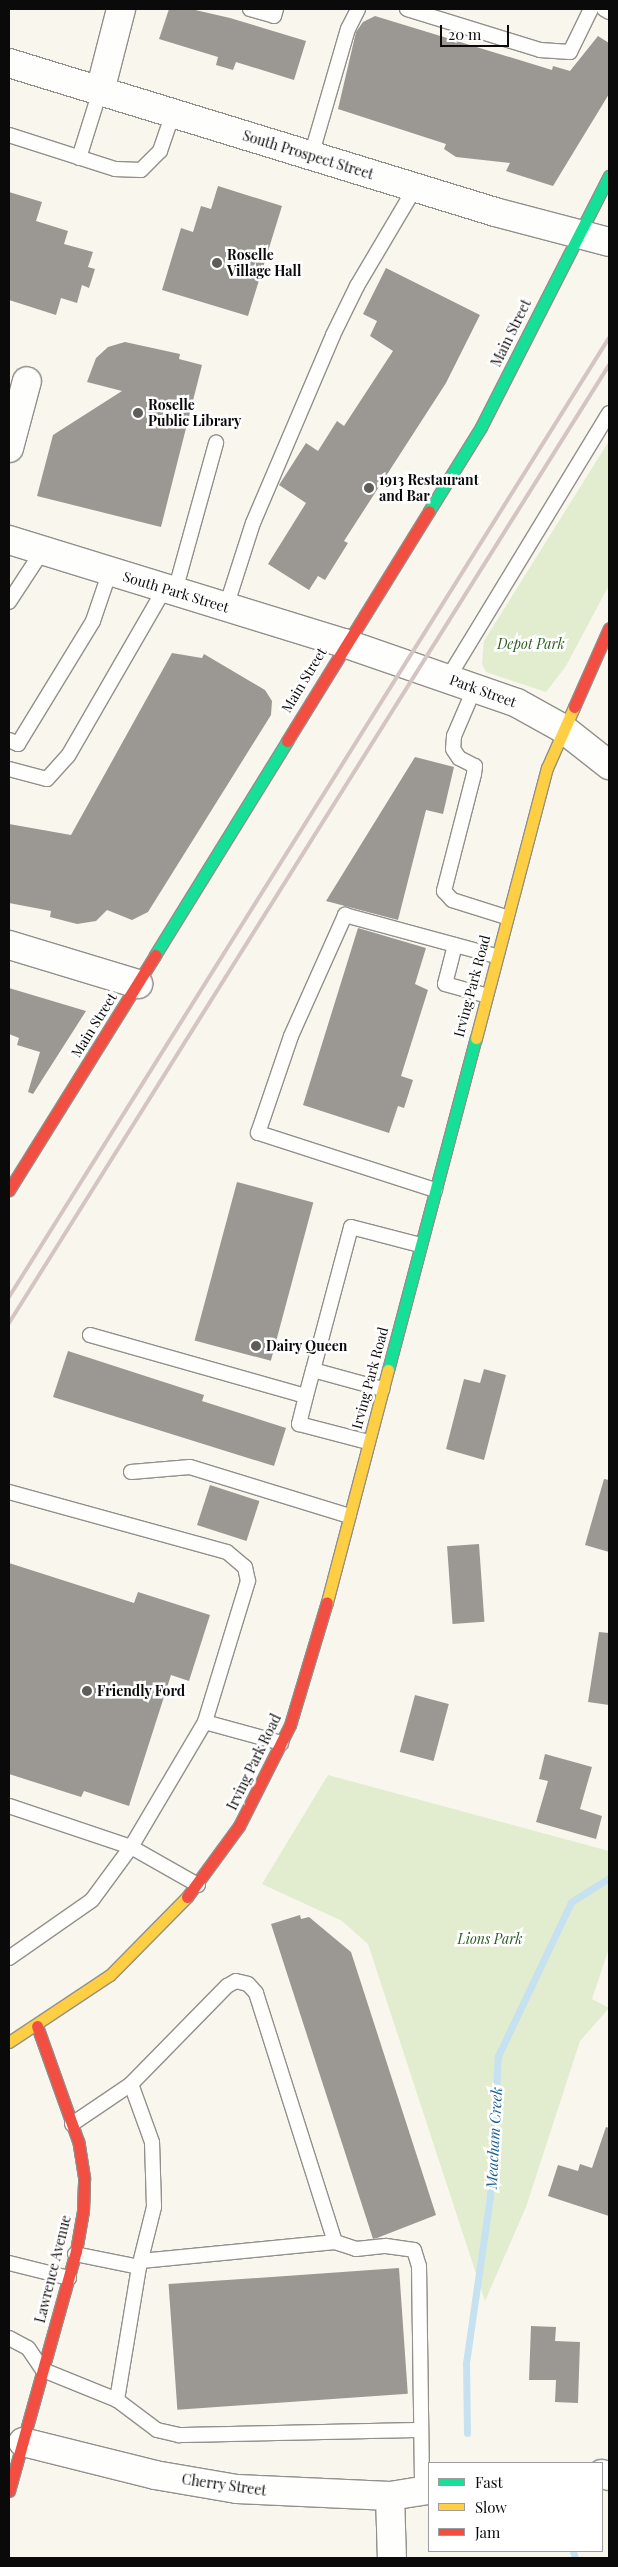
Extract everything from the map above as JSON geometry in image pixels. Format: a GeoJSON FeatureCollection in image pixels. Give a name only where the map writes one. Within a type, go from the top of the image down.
{"type":"FeatureCollection","features":[{"type":"Feature","properties":{"kind":"street"},"geometry":{"type":"LineString","coordinates":[[100,91],[120,9]]}},
{"type":"Feature","properties":{"kind":"street","name":"South Prospect Street"},"geometry":{"type":"LineString","coordinates":[[9,63],[415,188],[609,242]]}},
{"type":"Feature","properties":{"kind":"street","name":"Main Street"},"geometry":{"type":"LineString","coordinates":[[9,1190],[138,984],[344,643],[481,427],[577,233],[609,176]]}},
{"type":"Feature","properties":{"kind":"street"},"geometry":{"type":"LineString","coordinates":[[9,448],[27,381]]}},
{"type":"Feature","properties":{"kind":"street","name":"South Park Street"},"geometry":{"type":"LineString","coordinates":[[9,540],[344,643]]}},
{"type":"Feature","properties":{"kind":"street","name":"Irving Park Road"},"geometry":{"type":"LineString","coordinates":[[9,2042],[37,2026],[110,1975],[164,1925],[198,1885],[252,1805],[281,1743],[313,1655],[506,917],[547,768],[562,728],[609,628]]}},
{"type":"Feature","properties":{"kind":"street","name":"Park Street"},"geometry":{"type":"LineString","coordinates":[[344,643],[518,703],[562,728],[609,765]]}},
{"type":"Feature","properties":{"kind":"street"},"geometry":{"type":"LineString","coordinates":[[9,945],[138,984]]}},
{"type":"Feature","properties":{"kind":"street","name":"Lawrence Avenue"},"geometry":{"type":"LineString","coordinates":[[9,2491],[69,2278],[83,2211],[84,2176],[72,2124],[37,2026]]}},
{"type":"Feature","properties":{"kind":"street","name":"Cherry Street"},"geometry":{"type":"LineString","coordinates":[[22,2442],[155,2475],[237,2489],[390,2496],[426,2491]]}},
{"type":"Feature","properties":{"kind":"street"},"geometry":{"type":"LineString","coordinates":[[390,2496],[392,2558]]}},
{"type":"Feature","properties":{"kind":"lane"},"geometry":{"type":"LineString","coordinates":[[250,9],[274,16],[276,9]]}},
{"type":"Feature","properties":{"kind":"lane"},"geometry":{"type":"LineString","coordinates":[[311,156],[348,29],[358,9]]}},
{"type":"Feature","properties":{"kind":"lane"},"geometry":{"type":"LineString","coordinates":[[407,9],[540,50],[570,52],[591,9]]}},
{"type":"Feature","properties":{"kind":"lane"},"geometry":{"type":"LineString","coordinates":[[604,9],[609,12]]}},
{"type":"Feature","properties":{"kind":"lane"},"geometry":{"type":"LineString","coordinates":[[79,158],[100,91]]}},
{"type":"Feature","properties":{"kind":"lane"},"geometry":{"type":"LineString","coordinates":[[9,136],[115,169],[141,170],[160,151],[173,113]]}},
{"type":"Feature","properties":{"kind":"lane"},"geometry":{"type":"LineString","coordinates":[[226,607],[253,523],[333,335],[357,286],[415,188]]}},
{"type":"Feature","properties":{"kind":"lane"},"geometry":{"type":"LineString","coordinates":[[448,678],[609,413]]}},
{"type":"Feature","properties":{"kind":"lane"},"geometry":{"type":"LineString","coordinates":[[9,769],[47,779],[68,756],[170,589],[216,443]]}},
{"type":"Feature","properties":{"kind":"lane"},"geometry":{"type":"LineString","coordinates":[[9,602],[43,550]]}},
{"type":"Feature","properties":{"kind":"lane"},"geometry":{"type":"LineString","coordinates":[[9,740],[18,744],[93,621],[110,571]]}},
{"type":"Feature","properties":{"kind":"lane"},"geometry":{"type":"LineString","coordinates":[[475,687],[454,736],[454,749],[460,758],[474,766],[474,774],[444,891],[452,900],[506,917]]}},
{"type":"Feature","properties":{"kind":"lane"},"geometry":{"type":"LineString","coordinates":[[434,1190],[258,1133],[291,1036],[345,915],[496,956]]}},
{"type":"Feature","properties":{"kind":"lane"},"geometry":{"type":"LineString","coordinates":[[455,945],[444,984],[486,995]]}},
{"type":"Feature","properties":{"kind":"lane"},"geometry":{"type":"LineString","coordinates":[[368,1442],[299,1424],[306,1396],[351,1226],[420,1245]]}},
{"type":"Feature","properties":{"kind":"lane"},"geometry":{"type":"LineString","coordinates":[[90,1335],[306,1396]]}},
{"type":"Feature","properties":{"kind":"lane"},"geometry":{"type":"LineString","coordinates":[[313,1370],[382,1389]]}},
{"type":"Feature","properties":{"kind":"lane"},"geometry":{"type":"LineString","coordinates":[[131,1472],[190,1467],[349,1516]]}},
{"type":"Feature","properties":{"kind":"lane"},"geometry":{"type":"LineString","coordinates":[[9,1492],[227,1552],[244,1567],[248,1580],[205,1722],[131,1847],[92,1900],[9,1958]]}},
{"type":"Feature","properties":{"kind":"lane"},"geometry":{"type":"LineString","coordinates":[[205,1722],[281,1743]]}},
{"type":"Feature","properties":{"kind":"lane"},"geometry":{"type":"LineString","coordinates":[[9,1806],[131,1847],[198,1885]]}},
{"type":"Feature","properties":{"kind":"lane"},"geometry":{"type":"LineString","coordinates":[[72,2124],[131,2084],[227,1986],[236,1981],[248,1984],[256,1993],[335,2242]]}},
{"type":"Feature","properties":{"kind":"lane"},"geometry":{"type":"LineString","coordinates":[[117,2400],[140,2264],[154,2207],[152,2142],[131,2084]]}},
{"type":"Feature","properties":{"kind":"lane"},"geometry":{"type":"LineString","coordinates":[[75,2254],[140,2264],[335,2242],[356,2248],[386,2246],[414,2250],[419,2266],[421,2430],[426,2491]]}},
{"type":"Feature","properties":{"kind":"lane"},"geometry":{"type":"LineString","coordinates":[[9,2263],[69,2278]]}},
{"type":"Feature","properties":{"kind":"lane"},"geometry":{"type":"LineString","coordinates":[[9,2338],[28,2348],[43,2370],[117,2400],[157,2430],[179,2434],[421,2430]]}},
{"type":"Feature","properties":{"kind":"green space","name":"Depot Park"},"geometry":{"type":"Polygon","coordinates":[[[609,441],[609,585],[566,666],[546,692],[486,672],[482,664],[484,641],[609,441]]]}},
{"type":"Feature","properties":{"kind":"green space","name":"Lions Park"},"geometry":{"type":"Polygon","coordinates":[[[328,1775],[609,1851],[609,1948],[592,1999],[609,2008],[580,2041],[526,2207],[485,2301],[368,1944],[342,1921],[262,1884],[328,1775]]]}},
{"type":"Feature","properties":{"kind":"building"},"geometry":{"type":"Polygon","coordinates":[[[169,9],[191,9],[230,18],[306,41],[294,80],[236,62],[233,70],[216,65],[218,57],[159,39],[169,9]]]}},
{"type":"Feature","properties":{"kind":"building"},"geometry":{"type":"Polygon","coordinates":[[[375,16],[552,70],[553,66],[570,71],[598,36],[609,43],[609,94],[553,186],[506,171],[510,163],[456,157],[444,149],[446,144],[338,109],[356,32],[363,22],[375,16]]]}},
{"type":"Feature","properties":{"kind":"building","name":"Roselle Village Hall"},"geometry":{"type":"Polygon","coordinates":[[[218,186],[282,206],[248,316],[162,290],[181,228],[193,232],[201,206],[211,209],[218,186]]]}},
{"type":"Feature","properties":{"kind":"building"},"geometry":{"type":"Polygon","coordinates":[[[9,192],[42,202],[36,221],[68,231],[64,244],[93,252],[88,267],[95,269],[89,288],[82,285],[77,303],[61,298],[56,315],[9,300],[9,192]]]}},
{"type":"Feature","properties":{"kind":"building"},"geometry":{"type":"Polygon","coordinates":[[[386,268],[480,315],[446,383],[344,541],[348,543],[325,580],[318,576],[309,590],[268,564],[306,503],[279,485],[306,443],[318,451],[337,421],[344,426],[393,351],[370,336],[377,321],[363,314],[386,268]]]}},
{"type":"Feature","properties":{"kind":"building","name":"Roselle Public Library"},"geometry":{"type":"Polygon","coordinates":[[[125,342],[180,354],[179,359],[202,365],[161,527],[37,496],[53,435],[122,391],[87,382],[96,358],[108,347],[125,342]]]}},
{"type":"Feature","properties":{"kind":"building"},"geometry":{"type":"Polygon","coordinates":[[[172,653],[202,658],[204,654],[265,690],[272,701],[271,715],[148,912],[132,920],[107,910],[96,921],[77,924],[50,917],[51,911],[9,903],[9,824],[71,835],[172,653]]]}},
{"type":"Feature","properties":{"kind":"building"},"geometry":{"type":"Polygon","coordinates":[[[415,757],[454,767],[443,814],[426,810],[398,920],[326,901],[415,757]]]}},
{"type":"Feature","properties":{"kind":"building"},"geometry":{"type":"Polygon","coordinates":[[[358,928],[426,948],[415,984],[428,990],[401,1076],[413,1080],[404,1108],[398,1106],[389,1133],[303,1105],[358,928]]]}},
{"type":"Feature","properties":{"kind":"building"},"geometry":{"type":"Polygon","coordinates":[[[9,988],[86,1011],[33,1094],[28,1092],[40,1052],[17,1045],[19,1038],[9,1034],[9,988]]]}},
{"type":"Feature","properties":{"kind":"building"},"geometry":{"type":"Polygon","coordinates":[[[237,1182],[313,1202],[271,1361],[195,1340],[237,1182]]]}},
{"type":"Feature","properties":{"kind":"building"},"geometry":{"type":"Polygon","coordinates":[[[68,1351],[204,1395],[202,1401],[286,1428],[274,1466],[53,1397],[68,1351]]]}},
{"type":"Feature","properties":{"kind":"building"},"geometry":{"type":"Polygon","coordinates":[[[484,1369],[506,1375],[484,1460],[446,1449],[464,1379],[480,1383],[484,1369]]]}},
{"type":"Feature","properties":{"kind":"building"},"geometry":{"type":"Polygon","coordinates":[[[604,1479],[609,1480],[609,1552],[585,1545],[604,1479]]]}},
{"type":"Feature","properties":{"kind":"building"},"geometry":{"type":"Polygon","coordinates":[[[210,1485],[259,1501],[246,1541],[197,1525],[210,1485]]]}},
{"type":"Feature","properties":{"kind":"building"},"geometry":{"type":"Polygon","coordinates":[[[479,1544],[484,1622],[453,1624],[447,1546],[479,1544]]]}},
{"type":"Feature","properties":{"kind":"building","name":"Friendly Ford"},"geometry":{"type":"Polygon","coordinates":[[[9,1563],[134,1603],[138,1592],[210,1615],[189,1681],[171,1675],[129,1806],[84,1791],[81,1797],[9,1774],[9,1563]]]}},
{"type":"Feature","properties":{"kind":"building"},"geometry":{"type":"Polygon","coordinates":[[[599,1632],[609,1633],[609,1705],[588,1702],[599,1632]]]}},
{"type":"Feature","properties":{"kind":"building"},"geometry":{"type":"Polygon","coordinates":[[[415,1695],[449,1704],[434,1761],[400,1752],[415,1695]]]}},
{"type":"Feature","properties":{"kind":"building"},"geometry":{"type":"Polygon","coordinates":[[[545,1754],[592,1767],[580,1809],[602,1816],[596,1839],[536,1822],[548,1781],[539,1779],[545,1754]]]}},
{"type":"Feature","properties":{"kind":"building"},"geometry":{"type":"Polygon","coordinates":[[[300,1915],[301,1919],[309,1917],[351,1952],[436,2215],[373,2239],[271,1924],[300,1915]]]}},
{"type":"Feature","properties":{"kind":"building"},"geometry":{"type":"Polygon","coordinates":[[[606,2127],[609,2128],[609,2216],[548,2196],[558,2165],[578,2171],[580,2164],[592,2168],[606,2127]]]}},
{"type":"Feature","properties":{"kind":"building"},"geometry":{"type":"Polygon","coordinates":[[[399,2268],[408,2394],[177,2410],[169,2284],[399,2268]]]}},
{"type":"Feature","properties":{"kind":"building"},"geometry":{"type":"Polygon","coordinates":[[[531,2326],[556,2327],[555,2341],[580,2342],[578,2403],[555,2402],[556,2380],[529,2380],[531,2326]]]}},
{"type":"Feature","properties":{"kind":"waterway","name":"Meacham Creek"},"geometry":{"type":"LineString","coordinates":[[467,2433],[466,2363],[490,2197],[498,2056],[571,1902],[609,1878]]}},
{"type":"Feature","properties":{"kind":"waterway","name":"Meacham Creek"},"geometry":{"type":"LineString","coordinates":[[573,2552],[575,2558]]}},
{"type":"Feature","properties":{"kind":"railway"},"geometry":{"type":"LineString","coordinates":[[9,1297],[609,338]]}},
{"type":"Feature","properties":{"kind":"railway"},"geometry":{"type":"LineString","coordinates":[[9,1323],[609,365]]}},
{"type":"Feature","properties":{"kind":"traffic: fast"},"geometry":{"type":"LineString","coordinates":[[429,511],[481,427],[609,176]]}},
{"type":"Feature","properties":{"kind":"traffic: fast"},"geometry":{"type":"LineString","coordinates":[[155,955],[287,741]]}},
{"type":"Feature","properties":{"kind":"traffic: fast"},"geometry":{"type":"LineString","coordinates":[[388,1370],[476,1038]]}},
{"type":"Feature","properties":{"kind":"traffic: slow"},"geometry":{"type":"LineString","coordinates":[[476,1038],[547,768],[574,707]]}},
{"type":"Feature","properties":{"kind":"traffic: slow"},"geometry":{"type":"LineString","coordinates":[[327,1602],[388,1370]]}},
{"type":"Feature","properties":{"kind":"traffic: slow"},"geometry":{"type":"LineString","coordinates":[[9,2042],[110,1975],[187,1897]]}},
{"type":"Feature","properties":{"kind":"traffic: jam"},"geometry":{"type":"LineString","coordinates":[[287,741],[429,511]]}},
{"type":"Feature","properties":{"kind":"traffic: jam"},"geometry":{"type":"LineString","coordinates":[[574,707],[609,628]]}},
{"type":"Feature","properties":{"kind":"traffic: jam"},"geometry":{"type":"LineString","coordinates":[[9,1190],[155,955]]}},
{"type":"Feature","properties":{"kind":"traffic: jam"},"geometry":{"type":"LineString","coordinates":[[187,1897],[239,1826],[290,1725],[327,1602]]}},
{"type":"Feature","properties":{"kind":"traffic: jam"},"geometry":{"type":"LineString","coordinates":[[9,2491],[76,2251],[83,2211],[84,2177],[78,2141],[37,2026]]}},
{"type":"Feature","properties":{"kind":"place","name":"Roselle Village Hall"},"geometry":{"type":"Point","coordinates":[217,263]}},
{"type":"Feature","properties":{"kind":"place","name":"Roselle Public Library"},"geometry":{"type":"Point","coordinates":[138,413]}},
{"type":"Feature","properties":{"kind":"place","name":"1913 Restaurant and Bar"},"geometry":{"type":"Point","coordinates":[369,488]}},
{"type":"Feature","properties":{"kind":"place","name":"Dairy Queen"},"geometry":{"type":"Point","coordinates":[256,1346]}},
{"type":"Feature","properties":{"kind":"place","name":"Friendly Ford"},"geometry":{"type":"Point","coordinates":[87,1691]}}]}
